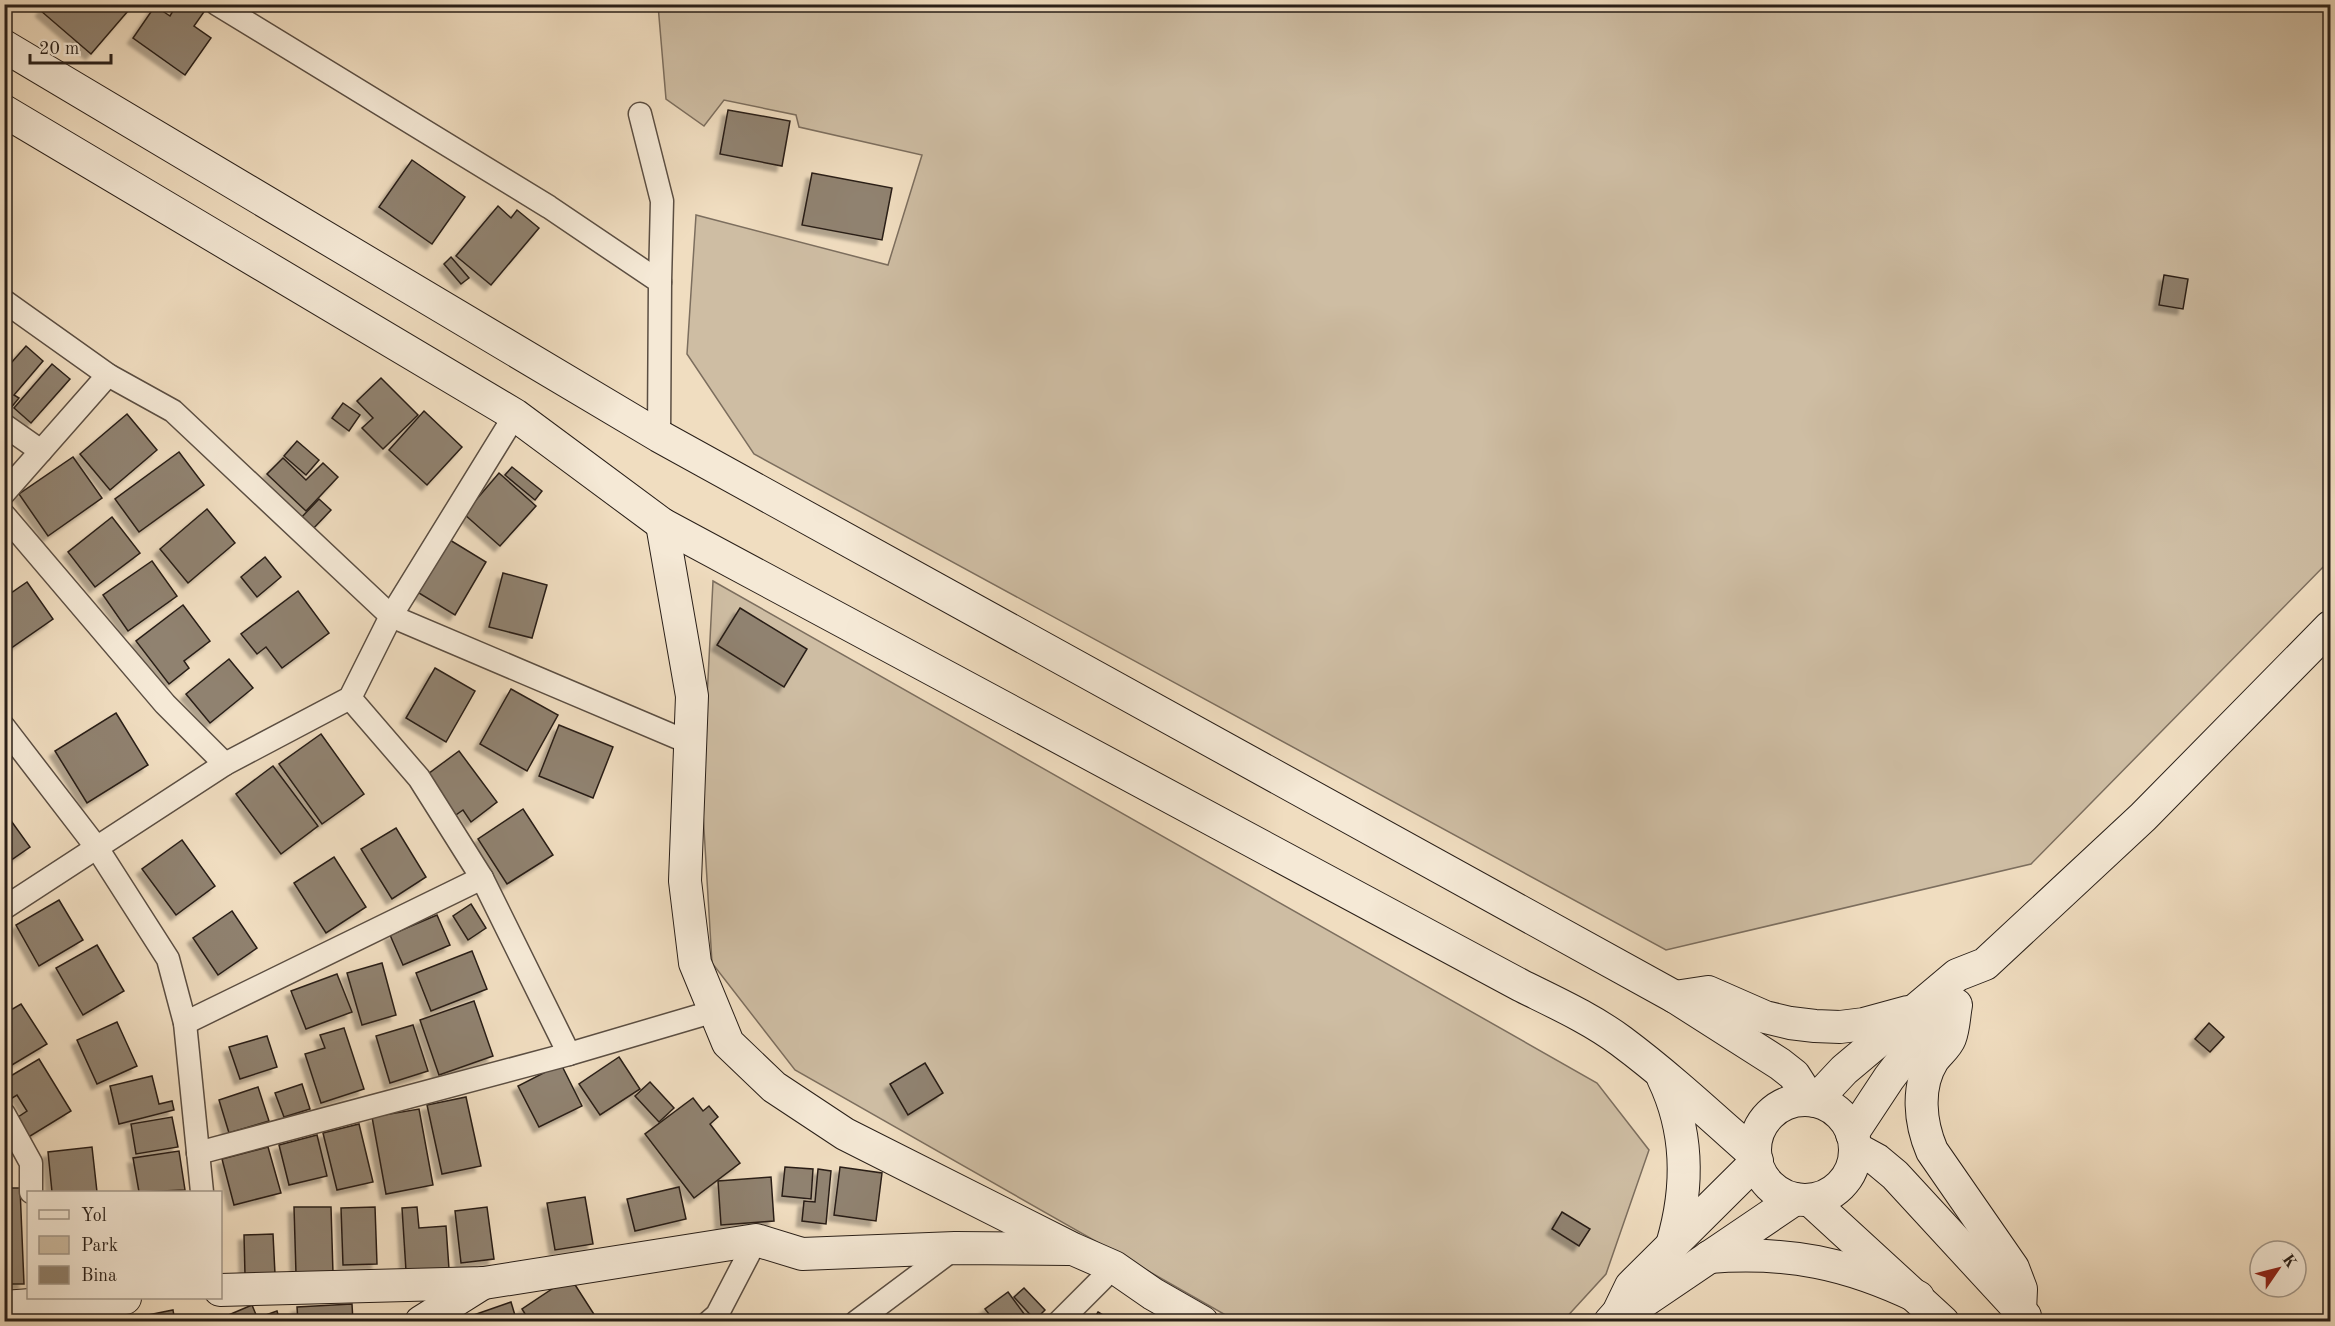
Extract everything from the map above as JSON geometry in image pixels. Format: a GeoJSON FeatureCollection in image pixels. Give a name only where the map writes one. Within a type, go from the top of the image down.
{"type":"FeatureCollection","features":[{"type":"Feature","properties":{"kind":"main road"},"geometry":{"type":"LineString","coordinates":[[4,46],[659,436],[1676,997],[1780,1064],[1794,1075],[1813,1101]]}},
{"type":"Feature","properties":{"kind":"main road"},"geometry":{"type":"LineString","coordinates":[[4,111],[515,415],[662,524],[1576,1013],[1619,1040],[1660,1072],[1756,1158]]}},
{"type":"Feature","properties":{"kind":"main road"},"geometry":{"type":"LineString","coordinates":[[662,524],[692,696],[685,881],[695,963],[728,1043],[774,1087],[845,1134],[1072,1249],[1114,1267],[1153,1294],[1202,1322]]}},
{"type":"Feature","properties":{"kind":"main road"},"geometry":{"type":"LineString","coordinates":[[1813,1101],[1844,1070],[1957,975],[1984,964],[2143,817],[2331,627]]}},
{"type":"Feature","properties":{"kind":"main road"},"geometry":{"type":"LineString","coordinates":[[1984,964],[1972,989],[1912,1048],[1889,1078],[1854,1141],[1853,1163],[1848,1177],[1838,1188],[1825,1196],[1802,1199],[1781,1194],[1770,1186],[1761,1174],[1756,1158],[1756,1140],[1761,1126],[1782,1106],[1796,1101],[1813,1101],[1838,1113],[1854,1141],[1895,1174],[2025,1316]]}},
{"type":"Feature","properties":{"kind":"main road"},"geometry":{"type":"LineString","coordinates":[[1676,997],[1708,992],[1765,1017],[1815,1026],[1840,1027],[1864,1024],[1918,1009]]}},
{"type":"Feature","properties":{"kind":"main road"},"geometry":{"type":"LineString","coordinates":[[1956,1005],[1950,1038],[1932,1062],[1923,1089],[1922,1119],[1926,1136],[1936,1158],[2013,1268],[2025,1316]]}},
{"type":"Feature","properties":{"kind":"main road"},"geometry":{"type":"LineString","coordinates":[[1660,1072],[1678,1116],[1683,1139],[1685,1167],[1684,1193],[1672,1246]]}},
{"type":"Feature","properties":{"kind":"main road"},"geometry":{"type":"LineString","coordinates":[[1614,1317],[1631,1286],[1756,1158]]}},
{"type":"Feature","properties":{"kind":"main road"},"geometry":{"type":"LineString","coordinates":[[1614,1317],[1646,1300],[1709,1257],[1802,1199]]}},
{"type":"Feature","properties":{"kind":"main road"},"geometry":{"type":"LineString","coordinates":[[1802,1199],[1943,1322]]}},
{"type":"Feature","properties":{"kind":"main road"},"geometry":{"type":"LineString","coordinates":[[222,1290],[484,1283],[756,1240],[802,1254],[955,1248],[1072,1249]]}},
{"type":"Feature","properties":{"kind":"main road"},"geometry":{"type":"LineString","coordinates":[[1709,1257],[1744,1254],[1778,1255],[1812,1260],[1884,1281],[1918,1298]]}},
{"type":"Feature","properties":{"kind":"main road"},"geometry":{"type":"LineString","coordinates":[[421,1322],[484,1283]]}},
{"type":"Feature","properties":{"kind":"main road"},"geometry":{"type":"LineString","coordinates":[[22,1311],[117,1299]]}},
{"type":"Feature","properties":{"kind":"street"},"geometry":{"type":"LineString","coordinates":[[217,4],[549,207],[660,282]]}},
{"type":"Feature","properties":{"kind":"street"},"geometry":{"type":"LineString","coordinates":[[640,114],[663,201],[659,436]]}},
{"type":"Feature","properties":{"kind":"street"},"geometry":{"type":"LineString","coordinates":[[4,301],[108,375],[173,411],[391,616],[690,743]]}},
{"type":"Feature","properties":{"kind":"street"},"geometry":{"type":"LineString","coordinates":[[4,493],[108,375]]}},
{"type":"Feature","properties":{"kind":"street"},"geometry":{"type":"LineString","coordinates":[[4,908],[225,764],[350,698],[391,616],[515,415]]}},
{"type":"Feature","properties":{"kind":"street"},"geometry":{"type":"LineString","coordinates":[[4,425],[41,451]]}},
{"type":"Feature","properties":{"kind":"street"},"geometry":{"type":"LineString","coordinates":[[4,515],[165,704],[225,764]]}},
{"type":"Feature","properties":{"kind":"street"},"geometry":{"type":"LineString","coordinates":[[350,698],[419,778],[482,878],[570,1054]]}},
{"type":"Feature","properties":{"kind":"street"},"geometry":{"type":"LineString","coordinates":[[4,727],[97,848],[168,959],[185,1023],[202,1191]]}},
{"type":"Feature","properties":{"kind":"street"},"geometry":{"type":"LineString","coordinates":[[185,1023],[482,878]]}},
{"type":"Feature","properties":{"kind":"street"},"geometry":{"type":"LineString","coordinates":[[198,1154],[570,1054],[715,1011]]}},
{"type":"Feature","properties":{"kind":"street"},"geometry":{"type":"LineString","coordinates":[[4,1114],[31,1163],[31,1191]]}},
{"type":"Feature","properties":{"kind":"street"},"geometry":{"type":"LineString","coordinates":[[709,1322],[717,1315],[756,1240]]}},
{"type":"Feature","properties":{"kind":"street"},"geometry":{"type":"LineString","coordinates":[[856,1322],[955,1248]]}},
{"type":"Feature","properties":{"kind":"street"},"geometry":{"type":"LineString","coordinates":[[1059,1322],[1114,1267]]}},
{"type":"Feature","properties":{"kind":"green space"},"geometry":{"type":"Polygon","coordinates":[[[658,5],[2330,5],[2330,560],[2031,864],[1666,950],[754,454],[687,354],[696,215],[888,265],[922,155],[799,127],[796,115],[724,100],[704,126],[666,99],[658,5]]]}},
{"type":"Feature","properties":{"kind":"green space"},"geometry":{"type":"Polygon","coordinates":[[[713,581],[1597,1083],[1649,1150],[1606,1274],[1563,1321],[1236,1321],[795,1070],[712,963],[702,796],[713,581]]]}},
{"type":"Feature","properties":{"kind":"building"},"geometry":{"type":"Polygon","coordinates":[[[46,4],[134,4],[91,54],[41,11],[46,4]]]}},
{"type":"Feature","properties":{"kind":"building"},"geometry":{"type":"Polygon","coordinates":[[[177,4],[200,4],[206,9],[194,26],[211,38],[185,75],[133,38],[155,6],[170,16],[177,4]]]}},
{"type":"Feature","properties":{"kind":"building"},"geometry":{"type":"Polygon","coordinates":[[[728,110],[790,121],[782,166],[720,154],[728,110]]]}},
{"type":"Feature","properties":{"kind":"building"},"geometry":{"type":"Polygon","coordinates":[[[412,160],[465,197],[432,244],[379,207],[412,160]]]}},
{"type":"Feature","properties":{"kind":"building"},"geometry":{"type":"Polygon","coordinates":[[[812,173],[892,188],[882,240],[802,225],[812,173]]]}},
{"type":"Feature","properties":{"kind":"building"},"geometry":{"type":"Polygon","coordinates":[[[498,206],[511,218],[517,210],[539,228],[491,285],[456,256],[498,206]]]}},
{"type":"Feature","properties":{"kind":"building"},"geometry":{"type":"Polygon","coordinates":[[[451,257],[469,278],[461,284],[444,264],[451,257]]]}},
{"type":"Feature","properties":{"kind":"building"},"geometry":{"type":"Polygon","coordinates":[[[2164,275],[2188,279],[2183,309],[2159,305],[2164,275]]]}},
{"type":"Feature","properties":{"kind":"building"},"geometry":{"type":"Polygon","coordinates":[[[26,346],[43,361],[14,395],[19,398],[10,409],[4,404],[4,371],[26,346]]]}},
{"type":"Feature","properties":{"kind":"building"},"geometry":{"type":"Polygon","coordinates":[[[52,364],[70,379],[31,423],[14,408],[52,364]]]}},
{"type":"Feature","properties":{"kind":"building"},"geometry":{"type":"Polygon","coordinates":[[[381,378],[418,415],[383,449],[362,428],[373,418],[357,401],[381,378]]]}},
{"type":"Feature","properties":{"kind":"building"},"geometry":{"type":"Polygon","coordinates":[[[343,403],[360,415],[349,431],[332,418],[343,403]]]}},
{"type":"Feature","properties":{"kind":"building"},"geometry":{"type":"Polygon","coordinates":[[[424,411],[462,447],[427,485],[389,450],[424,411]]]}},
{"type":"Feature","properties":{"kind":"building"},"geometry":{"type":"Polygon","coordinates":[[[127,414],[157,450],[110,490],[80,454],[127,414]]]}},
{"type":"Feature","properties":{"kind":"building"},"geometry":{"type":"Polygon","coordinates":[[[297,441],[319,460],[306,475],[284,456],[297,441]]]}},
{"type":"Feature","properties":{"kind":"building"},"geometry":{"type":"Polygon","coordinates":[[[179,452],[204,485],[139,532],[115,499],[179,452]]]}},
{"type":"Feature","properties":{"kind":"building"},"geometry":{"type":"Polygon","coordinates":[[[73,457],[102,498],[48,536],[19,494],[73,457]]]}},
{"type":"Feature","properties":{"kind":"building"},"geometry":{"type":"Polygon","coordinates":[[[283,458],[306,480],[323,463],[338,477],[306,511],[267,474],[283,458]]]}},
{"type":"Feature","properties":{"kind":"building"},"geometry":{"type":"Polygon","coordinates":[[[512,467],[542,491],[535,500],[505,475],[512,467]]]}},
{"type":"Feature","properties":{"kind":"building"},"geometry":{"type":"Polygon","coordinates":[[[499,473],[536,506],[500,546],[464,514],[499,473]]]}},
{"type":"Feature","properties":{"kind":"building"},"geometry":{"type":"Polygon","coordinates":[[[319,499],[331,510],[311,531],[299,520],[319,499]]]}},
{"type":"Feature","properties":{"kind":"building"},"geometry":{"type":"Polygon","coordinates":[[[207,509],[235,543],[188,583],[160,549],[207,509]]]}},
{"type":"Feature","properties":{"kind":"building"},"geometry":{"type":"Polygon","coordinates":[[[112,517],[140,553],[95,587],[68,552],[112,517]]]}},
{"type":"Feature","properties":{"kind":"building"},"geometry":{"type":"Polygon","coordinates":[[[445,537],[486,562],[455,615],[414,590],[445,537]]]}},
{"type":"Feature","properties":{"kind":"building"},"geometry":{"type":"Polygon","coordinates":[[[265,557],[281,577],[257,597],[241,577],[265,557]]]}},
{"type":"Feature","properties":{"kind":"building"},"geometry":{"type":"Polygon","coordinates":[[[152,561],[177,596],[128,631],[103,595],[152,561]]]}},
{"type":"Feature","properties":{"kind":"building"},"geometry":{"type":"Polygon","coordinates":[[[503,573],[547,585],[532,638],[489,627],[503,573]]]}},
{"type":"Feature","properties":{"kind":"building"},"geometry":{"type":"Polygon","coordinates":[[[27,582],[53,619],[4,653],[4,598],[27,582]]]}},
{"type":"Feature","properties":{"kind":"building"},"geometry":{"type":"Polygon","coordinates":[[[298,591],[329,633],[282,668],[266,647],[257,654],[241,634],[298,591]]]}},
{"type":"Feature","properties":{"kind":"building"},"geometry":{"type":"Polygon","coordinates":[[[183,605],[210,641],[184,661],[189,668],[169,684],[136,641],[183,605]]]}},
{"type":"Feature","properties":{"kind":"building"},"geometry":{"type":"Polygon","coordinates":[[[740,608],[807,649],[784,687],[717,645],[740,608]]]}},
{"type":"Feature","properties":{"kind":"building"},"geometry":{"type":"Polygon","coordinates":[[[229,659],[253,688],[210,723],[186,694],[229,659]]]}},
{"type":"Feature","properties":{"kind":"building"},"geometry":{"type":"Polygon","coordinates":[[[435,668],[475,691],[446,742],[406,718],[435,668]]]}},
{"type":"Feature","properties":{"kind":"building"},"geometry":{"type":"Polygon","coordinates":[[[511,689],[558,715],[527,771],[480,744],[511,689]]]}},
{"type":"Feature","properties":{"kind":"building"},"geometry":{"type":"Polygon","coordinates":[[[116,713],[148,765],[87,803],[55,751],[116,713]]]}},
{"type":"Feature","properties":{"kind":"building"},"geometry":{"type":"Polygon","coordinates":[[[559,725],[613,747],[593,798],[539,776],[559,725]]]}},
{"type":"Feature","properties":{"kind":"building"},"geometry":{"type":"Polygon","coordinates":[[[321,734],[364,794],[322,824],[279,764],[321,734]]]}},
{"type":"Feature","properties":{"kind":"building"},"geometry":{"type":"Polygon","coordinates":[[[459,751],[497,802],[471,822],[463,810],[453,817],[424,777],[459,751]]]}},
{"type":"Feature","properties":{"kind":"building"},"geometry":{"type":"Polygon","coordinates":[[[273,766],[318,826],[281,854],[236,794],[273,766]]]}},
{"type":"Feature","properties":{"kind":"building"},"geometry":{"type":"Polygon","coordinates":[[[523,809],[553,855],[507,884],[478,839],[523,809]]]}},
{"type":"Feature","properties":{"kind":"building"},"geometry":{"type":"Polygon","coordinates":[[[4,811],[30,847],[4,865],[4,811]]]}},
{"type":"Feature","properties":{"kind":"building"},"geometry":{"type":"Polygon","coordinates":[[[396,828],[426,877],[392,899],[361,849],[396,828]]]}},
{"type":"Feature","properties":{"kind":"building"},"geometry":{"type":"Polygon","coordinates":[[[182,840],[215,886],[176,915],[142,869],[182,840]]]}},
{"type":"Feature","properties":{"kind":"building"},"geometry":{"type":"Polygon","coordinates":[[[334,857],[366,907],[326,933],[294,883],[334,857]]]}},
{"type":"Feature","properties":{"kind":"building"},"geometry":{"type":"Polygon","coordinates":[[[59,900],[83,940],[39,966],[16,925],[59,900]]]}},
{"type":"Feature","properties":{"kind":"building"},"geometry":{"type":"Polygon","coordinates":[[[471,904],[486,928],[468,940],[453,916],[471,904]]]}},
{"type":"Feature","properties":{"kind":"building"},"geometry":{"type":"Polygon","coordinates":[[[232,911],[257,948],[218,975],[193,938],[232,911]]]}},
{"type":"Feature","properties":{"kind":"building"},"geometry":{"type":"Polygon","coordinates":[[[437,915],[450,945],[403,965],[390,935],[437,915]]]}},
{"type":"Feature","properties":{"kind":"building"},"geometry":{"type":"Polygon","coordinates":[[[97,945],[124,991],[83,1015],[56,968],[97,945]]]}},
{"type":"Feature","properties":{"kind":"building"},"geometry":{"type":"Polygon","coordinates":[[[472,951],[487,989],[431,1011],[416,973],[472,951]]]}},
{"type":"Feature","properties":{"kind":"building"},"geometry":{"type":"Polygon","coordinates":[[[382,963],[396,1015],[362,1025],[347,973],[382,963]]]}},
{"type":"Feature","properties":{"kind":"building"},"geometry":{"type":"Polygon","coordinates":[[[337,974],[352,1012],[306,1029],[291,991],[337,974]]]}},
{"type":"Feature","properties":{"kind":"building"},"geometry":{"type":"Polygon","coordinates":[[[474,1001],[493,1056],[439,1075],[420,1020],[474,1001]]]}},
{"type":"Feature","properties":{"kind":"building"},"geometry":{"type":"Polygon","coordinates":[[[21,1004],[47,1044],[12,1065],[4,1053],[4,1014],[21,1004]]]}},
{"type":"Feature","properties":{"kind":"building"},"geometry":{"type":"Polygon","coordinates":[[[117,1022],[137,1066],[97,1084],[77,1040],[117,1022]]]}},
{"type":"Feature","properties":{"kind":"building"},"geometry":{"type":"Polygon","coordinates":[[[2209,1023],[2224,1037],[2210,1052],[2195,1039],[2209,1023]]]}},
{"type":"Feature","properties":{"kind":"building"},"geometry":{"type":"Polygon","coordinates":[[[413,1025],[428,1071],[390,1083],[376,1036],[413,1025]]]}},
{"type":"Feature","properties":{"kind":"building"},"geometry":{"type":"Polygon","coordinates":[[[344,1028],[364,1089],[321,1103],[305,1054],[325,1048],[320,1035],[344,1028]]]}},
{"type":"Feature","properties":{"kind":"building"},"geometry":{"type":"Polygon","coordinates":[[[267,1036],[277,1067],[240,1079],[229,1047],[267,1036]]]}},
{"type":"Feature","properties":{"kind":"building"},"geometry":{"type":"Polygon","coordinates":[[[619,1057],[640,1089],[600,1115],[579,1084],[619,1057]]]}},
{"type":"Feature","properties":{"kind":"building"},"geometry":{"type":"Polygon","coordinates":[[[39,1059],[71,1111],[27,1138],[15,1119],[27,1111],[17,1095],[9,1100],[4,1093],[4,1080],[39,1059]]]}},
{"type":"Feature","properties":{"kind":"building"},"geometry":{"type":"Polygon","coordinates":[[[925,1063],[943,1093],[908,1115],[890,1084],[925,1063]]]}},
{"type":"Feature","properties":{"kind":"building"},"geometry":{"type":"Polygon","coordinates":[[[561,1064],[582,1106],[539,1127],[518,1086],[561,1064]]]}},
{"type":"Feature","properties":{"kind":"building"},"geometry":{"type":"Polygon","coordinates":[[[152,1076],[159,1104],[172,1101],[174,1110],[119,1124],[110,1086],[152,1076]]]}},
{"type":"Feature","properties":{"kind":"building"},"geometry":{"type":"Polygon","coordinates":[[[650,1082],[674,1108],[659,1122],[635,1096],[650,1082]]]}},
{"type":"Feature","properties":{"kind":"building"},"geometry":{"type":"Polygon","coordinates":[[[302,1084],[310,1109],[284,1117],[275,1093],[302,1084]]]}},
{"type":"Feature","properties":{"kind":"building"},"geometry":{"type":"Polygon","coordinates":[[[258,1087],[269,1121],[229,1133],[219,1100],[258,1087]]]}},
{"type":"Feature","properties":{"kind":"building"},"geometry":{"type":"Polygon","coordinates":[[[466,1097],[481,1166],[442,1174],[427,1105],[466,1097]]]}},
{"type":"Feature","properties":{"kind":"building"},"geometry":{"type":"Polygon","coordinates":[[[693,1098],[703,1111],[709,1106],[718,1117],[710,1124],[740,1163],[694,1198],[645,1134],[693,1098]]]}},
{"type":"Feature","properties":{"kind":"building"},"geometry":{"type":"Polygon","coordinates":[[[419,1109],[433,1185],[386,1194],[372,1117],[419,1109]]]}},
{"type":"Feature","properties":{"kind":"building"},"geometry":{"type":"Polygon","coordinates":[[[172,1117],[178,1147],[136,1154],[131,1124],[172,1117]]]}},
{"type":"Feature","properties":{"kind":"building"},"geometry":{"type":"Polygon","coordinates":[[[359,1124],[373,1182],[337,1190],[323,1133],[359,1124]]]}},
{"type":"Feature","properties":{"kind":"building"},"geometry":{"type":"Polygon","coordinates":[[[317,1135],[327,1176],[289,1185],[279,1145],[317,1135]]]}},
{"type":"Feature","properties":{"kind":"building"},"geometry":{"type":"Polygon","coordinates":[[[92,1147],[97,1191],[52,1191],[48,1152],[92,1147]]]}},
{"type":"Feature","properties":{"kind":"building"},"geometry":{"type":"Polygon","coordinates":[[[268,1147],[281,1193],[234,1205],[222,1159],[268,1147]]]}},
{"type":"Feature","properties":{"kind":"building"},"geometry":{"type":"Polygon","coordinates":[[[179,1151],[185,1190],[139,1191],[133,1158],[179,1151]]]}},
{"type":"Feature","properties":{"kind":"building"},"geometry":{"type":"Polygon","coordinates":[[[785,1167],[813,1169],[811,1199],[782,1196],[785,1167]]]}},
{"type":"Feature","properties":{"kind":"building"},"geometry":{"type":"Polygon","coordinates":[[[840,1167],[882,1173],[876,1221],[834,1215],[840,1167]]]}},
{"type":"Feature","properties":{"kind":"building"},"geometry":{"type":"Polygon","coordinates":[[[818,1169],[831,1171],[826,1224],[802,1221],[804,1201],[815,1202],[818,1169]]]}},
{"type":"Feature","properties":{"kind":"building"},"geometry":{"type":"Polygon","coordinates":[[[771,1177],[774,1221],[721,1225],[718,1181],[771,1177]]]}},
{"type":"Feature","properties":{"kind":"building"},"geometry":{"type":"Polygon","coordinates":[[[679,1187],[686,1219],[635,1231],[627,1199],[679,1187]]]}},
{"type":"Feature","properties":{"kind":"building"},"geometry":{"type":"Polygon","coordinates":[[[4,1188],[20,1188],[24,1284],[4,1284],[4,1188]]]}},
{"type":"Feature","properties":{"kind":"building"},"geometry":{"type":"Polygon","coordinates":[[[585,1197],[593,1244],[555,1250],[547,1203],[585,1197]]]}},
{"type":"Feature","properties":{"kind":"building"},"geometry":{"type":"Polygon","coordinates":[[[294,1207],[331,1207],[333,1273],[296,1274],[294,1207]]]}},
{"type":"Feature","properties":{"kind":"building"},"geometry":{"type":"Polygon","coordinates":[[[375,1207],[377,1264],[343,1265],[341,1208],[375,1207]]]}},
{"type":"Feature","properties":{"kind":"building"},"geometry":{"type":"Polygon","coordinates":[[[417,1207],[419,1228],[446,1226],[449,1269],[406,1271],[402,1208],[417,1207]]]}},
{"type":"Feature","properties":{"kind":"building"},"geometry":{"type":"Polygon","coordinates":[[[487,1207],[494,1259],[461,1263],[455,1211],[487,1207]]]}},
{"type":"Feature","properties":{"kind":"building"},"geometry":{"type":"Polygon","coordinates":[[[1562,1212],[1590,1229],[1579,1246],[1552,1229],[1562,1212]]]}},
{"type":"Feature","properties":{"kind":"building"},"geometry":{"type":"Polygon","coordinates":[[[273,1234],[275,1274],[245,1275],[244,1235],[273,1234]]]}},
{"type":"Feature","properties":{"kind":"building"},"geometry":{"type":"Polygon","coordinates":[[[570,1277],[599,1322],[530,1322],[522,1309],[570,1277]]]}},
{"type":"Feature","properties":{"kind":"building"},"geometry":{"type":"Polygon","coordinates":[[[1024,1288],[1045,1310],[1035,1320],[1014,1297],[1024,1288]]]}},
{"type":"Feature","properties":{"kind":"building"},"geometry":{"type":"Polygon","coordinates":[[[1008,1292],[1030,1322],[995,1322],[985,1309],[1008,1292]]]}},
{"type":"Feature","properties":{"kind":"building"},"geometry":{"type":"Polygon","coordinates":[[[511,1302],[517,1322],[466,1322],[465,1318],[511,1302]]]}},
{"type":"Feature","properties":{"kind":"building"},"geometry":{"type":"Polygon","coordinates":[[[352,1304],[353,1322],[298,1322],[297,1307],[352,1304]]]}},
{"type":"Feature","properties":{"kind":"building"},"geometry":{"type":"Polygon","coordinates":[[[252,1305],[259,1322],[212,1322],[252,1305]]]}},
{"type":"Feature","properties":{"kind":"building"},"geometry":{"type":"Polygon","coordinates":[[[173,1310],[175,1322],[129,1322],[128,1319],[173,1310]]]}},
{"type":"Feature","properties":{"kind":"building"},"geometry":{"type":"Polygon","coordinates":[[[277,1311],[280,1322],[261,1322],[260,1317],[277,1311]]]}},
{"type":"Feature","properties":{"kind":"building"},"geometry":{"type":"Polygon","coordinates":[[[1098,1312],[1114,1322],[1092,1322],[1098,1312]]]}}]}
